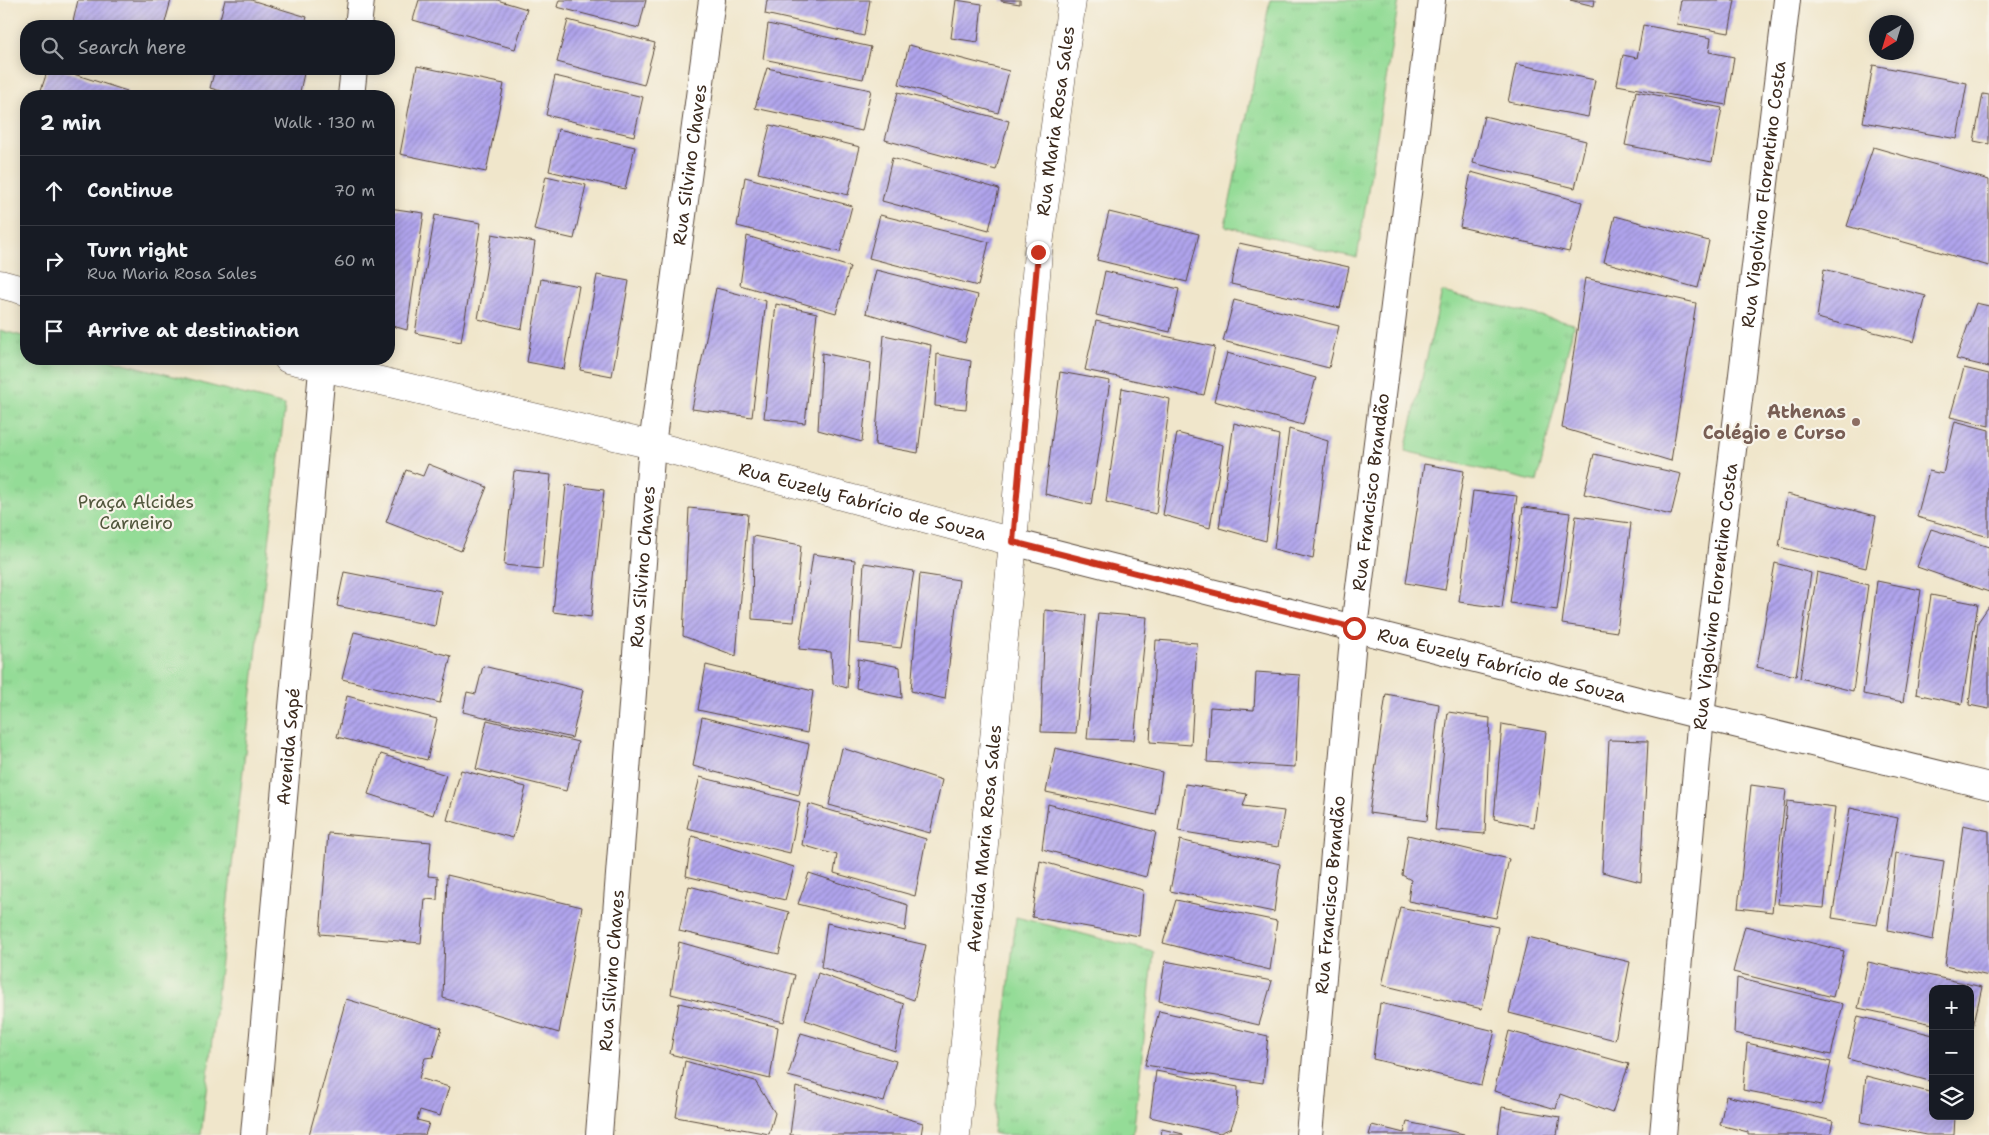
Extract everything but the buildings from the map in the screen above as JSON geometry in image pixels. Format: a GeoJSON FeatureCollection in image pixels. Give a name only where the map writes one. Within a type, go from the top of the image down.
{"type":"FeatureCollection","features":[{"type":"Feature","properties":{"kind":"main road","name":"Rua Maria Rosa Sales"},"geometry":{"type":"LineString","coordinates":[[1013,542],[1038,252],[1072,0]]}},
{"type":"Feature","properties":{"kind":"main road"},"geometry":{"type":"LineString","coordinates":[[0,284],[20,289]]}},
{"type":"Feature","properties":{"kind":"main road","name":"Rua Euzely Fabrício de Souza"},"geometry":{"type":"LineString","coordinates":[[330,365],[652,445],[1013,542]]}},
{"type":"Feature","properties":{"kind":"main road","name":"Avenida Maria Rosa Sales"},"geometry":{"type":"LineString","coordinates":[[956,1135],[1013,542]]}},
{"type":"Feature","properties":{"kind":"street"},"geometry":{"type":"LineString","coordinates":[[359,20],[361,0]]}},
{"type":"Feature","properties":{"kind":"street","name":"Rua Silvino Chaves"},"geometry":{"type":"LineString","coordinates":[[599,1135],[652,445],[712,0]]}},
{"type":"Feature","properties":{"kind":"street","name":"Rua Francisco Brandão"},"geometry":{"type":"LineString","coordinates":[[1309,1135],[1354,628],[1432,0]]}},
{"type":"Feature","properties":{"kind":"street","name":"Rua Vigolvino Florentino Costa"},"geometry":{"type":"LineString","coordinates":[[1664,1135],[1701,716],[1787,0]]}},
{"type":"Feature","properties":{"kind":"street"},"geometry":{"type":"LineString","coordinates":[[352,90],[353,75]]}},
{"type":"Feature","properties":{"kind":"street","name":"Avenida Sapé"},"geometry":{"type":"LineString","coordinates":[[254,1135],[322,365]]}},
{"type":"Feature","properties":{"kind":"street","name":"Rua Euzely Fabrício de Souza"},"geometry":{"type":"LineString","coordinates":[[1013,542],[1701,716],[1989,786]]}},
{"type":"Feature","properties":{"kind":"green space"},"geometry":{"type":"Polygon","coordinates":[[[1270,0],[1399,0],[1357,258],[1225,226],[1270,0]]]}},
{"type":"Feature","properties":{"kind":"green space"},"geometry":{"type":"Polygon","coordinates":[[[1442,292],[1574,324],[1537,482],[1405,451],[1442,292]]]}},
{"type":"Feature","properties":{"kind":"green space","name":"Praça Alcides Carneiro"},"geometry":{"type":"Polygon","coordinates":[[[0,330],[20,335],[20,365],[131,365],[285,405],[201,1135],[0,1135],[0,330]]]}},
{"type":"Feature","properties":{"kind":"green space"},"geometry":{"type":"Polygon","coordinates":[[[1016,917],[1154,952],[1133,1135],[1001,1135],[993,1133],[1016,917]]]}},
{"type":"Feature","properties":{"kind":"place","name":"Athenas Colégio e Curso"},"geometry":{"type":"Point","coordinates":[1856,422]}},
{"type":"Feature","properties":{"kind":"route"},"geometry":{"type":"LineString","coordinates":[[1038,252],[1013,542],[1354,628]]}}]}
